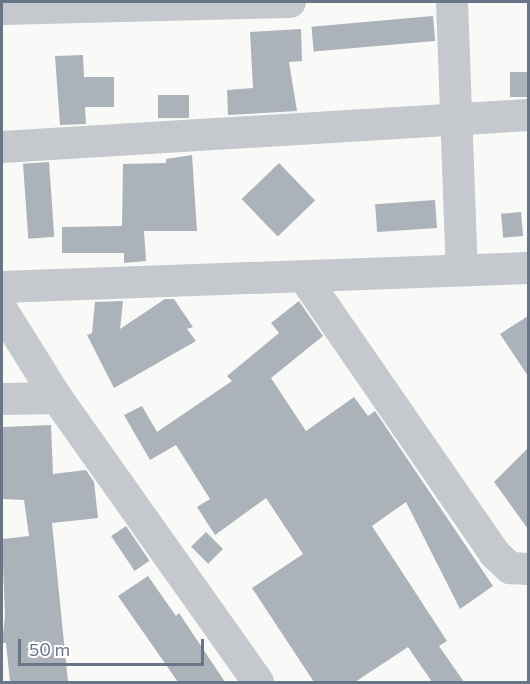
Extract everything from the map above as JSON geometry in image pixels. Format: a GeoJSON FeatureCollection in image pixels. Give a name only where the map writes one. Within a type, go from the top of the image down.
{"type":"FeatureCollection","features":[{"type":"Feature","properties":{"kind":"street"},"geometry":{"type":"LineString","coordinates":[[2,9],[290,2]]}},
{"type":"Feature","properties":{"kind":"street"},"geometry":{"type":"LineString","coordinates":[[452,2],[459,117],[462,270]]}},
{"type":"Feature","properties":{"kind":"street"},"geometry":{"type":"LineString","coordinates":[[2,147],[459,117],[528,115]]}},
{"type":"Feature","properties":{"kind":"street"},"geometry":{"type":"LineString","coordinates":[[2,287],[528,268]]}},
{"type":"Feature","properties":{"kind":"street"},"geometry":{"type":"LineString","coordinates":[[304,277],[495,554],[510,568],[528,569]]}},
{"type":"Feature","properties":{"kind":"street"},"geometry":{"type":"LineString","coordinates":[[2,310],[57,398],[258,682]]}},
{"type":"Feature","properties":{"kind":"street"},"geometry":{"type":"LineString","coordinates":[[2,399],[57,398]]}},
{"type":"Feature","properties":{"kind":"building"},"geometry":{"type":"Polygon","coordinates":[[[433,16],[435,41],[314,52],[311,27],[433,16]]]}},
{"type":"Feature","properties":{"kind":"building"},"geometry":{"type":"Polygon","coordinates":[[[301,29],[302,61],[289,62],[297,111],[228,115],[227,90],[253,88],[250,32],[301,29]]]}},
{"type":"Feature","properties":{"kind":"building"},"geometry":{"type":"Polygon","coordinates":[[[83,55],[84,77],[114,77],[114,107],[85,107],[86,124],[60,125],[55,56],[83,55]]]}},
{"type":"Feature","properties":{"kind":"building"},"geometry":{"type":"Polygon","coordinates":[[[510,72],[528,72],[528,97],[510,97],[510,72]]]}},
{"type":"Feature","properties":{"kind":"building"},"geometry":{"type":"Polygon","coordinates":[[[158,95],[189,95],[189,118],[158,118],[158,95]]]}},
{"type":"Feature","properties":{"kind":"building"},"geometry":{"type":"Polygon","coordinates":[[[192,155],[197,231],[144,231],[146,261],[124,263],[124,253],[62,253],[62,227],[122,226],[123,164],[166,163],[166,159],[192,155]]]}},
{"type":"Feature","properties":{"kind":"building"},"geometry":{"type":"Polygon","coordinates":[[[49,162],[54,237],[28,239],[23,164],[49,162]]]}},
{"type":"Feature","properties":{"kind":"building"},"geometry":{"type":"Polygon","coordinates":[[[279,163],[315,200],[278,237],[242,199],[279,163]]]}},
{"type":"Feature","properties":{"kind":"building"},"geometry":{"type":"Polygon","coordinates":[[[435,200],[437,228],[377,232],[375,204],[435,200]]]}},
{"type":"Feature","properties":{"kind":"building"},"geometry":{"type":"Polygon","coordinates":[[[521,212],[523,236],[503,238],[501,214],[521,212]]]}},
{"type":"Feature","properties":{"kind":"building"},"geometry":{"type":"Polygon","coordinates":[[[165,299],[174,299],[193,327],[187,329],[196,341],[114,388],[87,335],[92,333],[95,302],[123,301],[120,329],[165,299]]]}},
{"type":"Feature","properties":{"kind":"building"},"geometry":{"type":"Polygon","coordinates":[[[299,301],[323,336],[271,378],[306,431],[354,397],[368,416],[375,411],[493,586],[460,609],[406,502],[372,526],[447,641],[439,646],[464,682],[432,682],[408,647],[355,682],[314,682],[252,588],[303,554],[266,498],[215,535],[197,507],[210,499],[176,445],[150,460],[124,415],[142,406],[157,432],[232,381],[227,376],[279,333],[271,323],[299,301]]]}},
{"type":"Feature","properties":{"kind":"building"},"geometry":{"type":"Polygon","coordinates":[[[528,316],[528,376],[500,334],[528,316]]]}},
{"type":"Feature","properties":{"kind":"building"},"geometry":{"type":"Polygon","coordinates":[[[51,425],[53,474],[86,470],[94,482],[98,518],[52,523],[68,682],[10,682],[6,643],[2,643],[5,616],[2,539],[29,536],[24,500],[2,499],[2,427],[51,425]]]}},
{"type":"Feature","properties":{"kind":"building"},"geometry":{"type":"Polygon","coordinates":[[[528,448],[528,529],[494,482],[528,448]]]}},
{"type":"Feature","properties":{"kind":"building"},"geometry":{"type":"Polygon","coordinates":[[[126,526],[149,561],[135,571],[111,536],[126,526]]]}},
{"type":"Feature","properties":{"kind":"building"},"geometry":{"type":"Polygon","coordinates":[[[206,532],[223,549],[208,564],[191,547],[206,532]]]}},
{"type":"Feature","properties":{"kind":"building"},"geometry":{"type":"Polygon","coordinates":[[[148,576],[176,616],[179,613],[225,682],[178,682],[118,596],[148,576]]]}}]}
